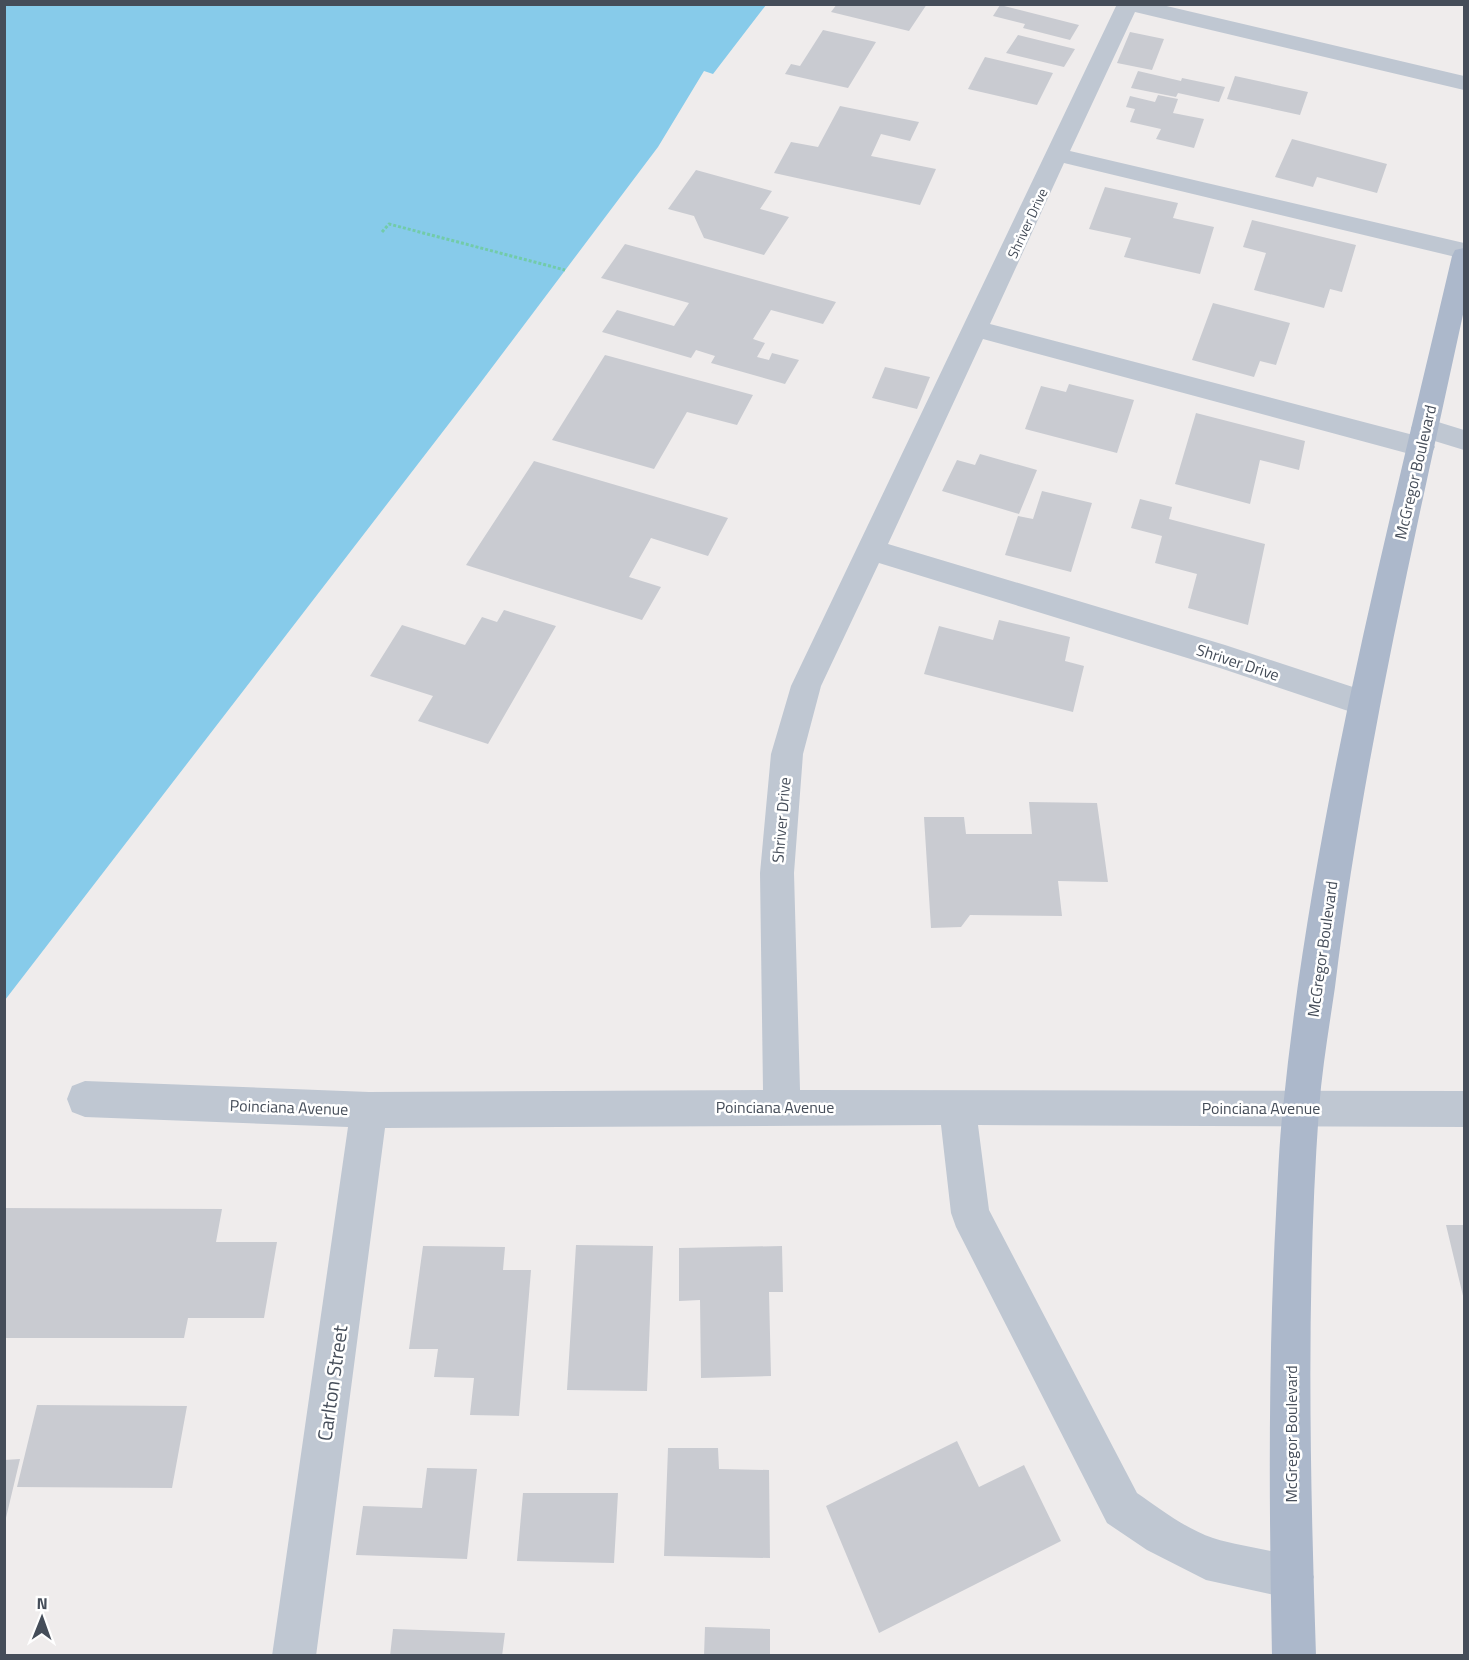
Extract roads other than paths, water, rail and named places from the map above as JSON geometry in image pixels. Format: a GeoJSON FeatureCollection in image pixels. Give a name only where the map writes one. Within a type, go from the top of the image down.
{"type":"FeatureCollection","features":[{"type":"Feature","properties":{"kind":"main road","name":"McGregor Boulevard"},"geometry":{"type":"LineString","coordinates":[[1294,1656],[1289,1464],[1292,1299],[1301,1108],[1332,873],[1363,703],[1464,256]]}},
{"type":"Feature","properties":{"kind":"street"},"geometry":{"type":"LineString","coordinates":[[1129,4],[1464,83]]}},
{"type":"Feature","properties":{"kind":"street","name":"Shriver Drive"},"geometry":{"type":"LineString","coordinates":[[782,1107],[777,873],[787,754],[806,686],[1129,4]]}},
{"type":"Feature","properties":{"kind":"street"},"geometry":{"type":"LineString","coordinates":[[1059,155],[1464,250]]}},
{"type":"Feature","properties":{"kind":"street"},"geometry":{"type":"LineString","coordinates":[[977,329],[1423,438],[1464,440]]}},
{"type":"Feature","properties":{"kind":"street","name":"Shriver Drive"},"geometry":{"type":"LineString","coordinates":[[871,550],[1214,654],[1363,703]]}},
{"type":"Feature","properties":{"kind":"street","name":"Poinciana Avenue"},"geometry":{"type":"LineString","coordinates":[[85,1099],[369,1110],[782,1107],[1464,1109]]}},
{"type":"Feature","properties":{"kind":"street"},"geometry":{"type":"LineString","coordinates":[[956,1107],[966,1164],[970,1213],[1122,1508],[1162,1535],[1206,1558],[1292,1577]]}},
{"type":"Feature","properties":{"kind":"street","name":"Carlton Street"},"geometry":{"type":"LineString","coordinates":[[294,1656],[369,1110]]}},
{"type":"Feature","properties":{"kind":"water"},"geometry":{"type":"Polygon","coordinates":[[[5,4],[766,5],[713,74],[704,71],[658,147],[478,386],[5,1000],[5,4]]]}}]}
